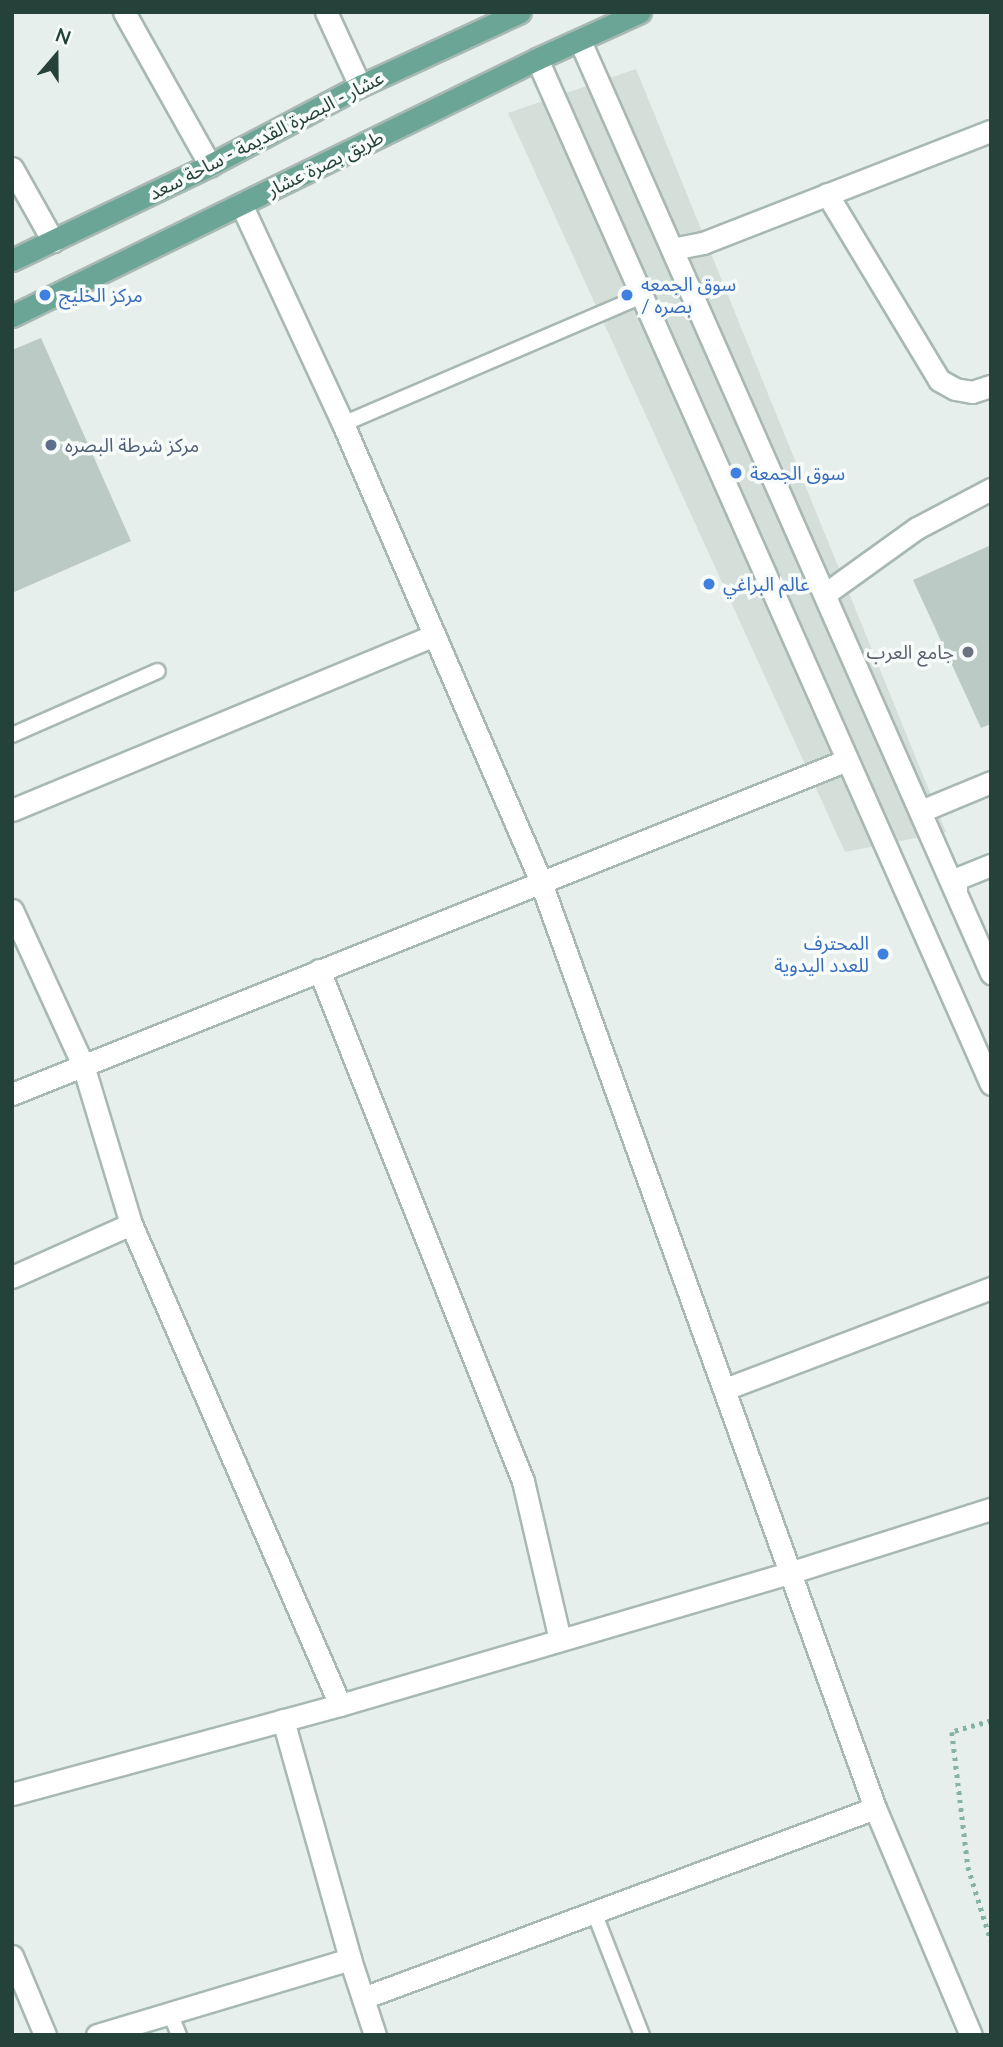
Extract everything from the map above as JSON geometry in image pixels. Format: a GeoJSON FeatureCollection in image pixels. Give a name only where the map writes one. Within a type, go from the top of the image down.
{"type":"FeatureCollection","features":[{"type":"Feature","properties":{"kind":"main road","name":"عشار - البصرة القديمة - ساحة سعد"},"geometry":{"type":"LineString","coordinates":[[12,260],[210,165],[360,86],[520,12]]}},
{"type":"Feature","properties":{"kind":"main road","name":"طريق بصرة عشار"},"geometry":{"type":"LineString","coordinates":[[12,316],[537,59],[640,12]]}},
{"type":"Feature","properties":{"kind":"street"},"geometry":{"type":"LineString","coordinates":[[124,12],[210,165]]}},
{"type":"Feature","properties":{"kind":"street"},"geometry":{"type":"LineString","coordinates":[[326,12],[360,86]]}},
{"type":"Feature","properties":{"kind":"street"},"geometry":{"type":"LineString","coordinates":[[580,41],[991,973]]}},
{"type":"Feature","properties":{"kind":"street"},"geometry":{"type":"LineString","coordinates":[[537,59],[991,1084]]}},
{"type":"Feature","properties":{"kind":"street"},"geometry":{"type":"LineString","coordinates":[[672,248],[703,243],[991,131]]}},
{"type":"Feature","properties":{"kind":"street"},"geometry":{"type":"LineString","coordinates":[[12,167],[53,241]]}},
{"type":"Feature","properties":{"kind":"street"},"geometry":{"type":"LineString","coordinates":[[827,194],[939,380],[955,389],[972,392],[991,386]]}},
{"type":"Feature","properties":{"kind":"street"},"geometry":{"type":"LineString","coordinates":[[241,204],[343,424],[540,880],[875,1808],[971,2035]]}},
{"type":"Feature","properties":{"kind":"street"},"geometry":{"type":"LineString","coordinates":[[825,594],[917,528],[991,489]]}},
{"type":"Feature","properties":{"kind":"street"},"geometry":{"type":"LineString","coordinates":[[12,810],[434,635]]}},
{"type":"Feature","properties":{"kind":"street"},"geometry":{"type":"LineString","coordinates":[[12,1094],[540,880],[847,760]]}},
{"type":"Feature","properties":{"kind":"street"},"geometry":{"type":"LineString","coordinates":[[921,811],[991,782]]}},
{"type":"Feature","properties":{"kind":"street"},"geometry":{"type":"LineString","coordinates":[[956,890],[956,879],[991,865]]}},
{"type":"Feature","properties":{"kind":"street"},"geometry":{"type":"LineString","coordinates":[[12,910],[83,1065],[131,1224],[340,1704]]}},
{"type":"Feature","properties":{"kind":"street"},"geometry":{"type":"LineString","coordinates":[[319,970],[523,1481],[560,1640]]}},
{"type":"Feature","properties":{"kind":"street"},"geometry":{"type":"LineString","coordinates":[[12,1277],[131,1224]]}},
{"type":"Feature","properties":{"kind":"street"},"geometry":{"type":"LineString","coordinates":[[725,1390],[991,1288]]}},
{"type":"Feature","properties":{"kind":"street"},"geometry":{"type":"LineString","coordinates":[[12,1794],[560,1640],[792,1572],[991,1509]]}},
{"type":"Feature","properties":{"kind":"street"},"geometry":{"type":"LineString","coordinates":[[283,1720],[351,1959],[376,2035]]}},
{"type":"Feature","properties":{"kind":"street"},"geometry":{"type":"LineString","coordinates":[[363,1998],[875,1808]]}},
{"type":"Feature","properties":{"kind":"street"},"geometry":{"type":"LineString","coordinates":[[12,1956],[45,2035]]}},
{"type":"Feature","properties":{"kind":"street"},"geometry":{"type":"LineString","coordinates":[[97,2035],[351,1959]]}},
{"type":"Feature","properties":{"kind":"lane"},"geometry":{"type":"LineString","coordinates":[[343,424],[642,296]]}},
{"type":"Feature","properties":{"kind":"lane"},"geometry":{"type":"LineString","coordinates":[[12,735],[158,671]]}},
{"type":"Feature","properties":{"kind":"lane"},"geometry":{"type":"LineString","coordinates":[[594,1912],[642,2035]]}},
{"type":"Feature","properties":{"kind":"lane"},"geometry":{"type":"LineString","coordinates":[[170,2013],[179,2035]]}},
{"type":"Feature","properties":{"kind":"path"},"geometry":{"type":"LineString","coordinates":[[991,1721],[952,1732],[968,1867],[991,1941]]}},
{"type":"Feature","properties":{"kind":"shaded area","name":"سوق الجمعة"},"geometry":{"type":"Polygon","coordinates":[[[636,69],[946,832],[845,852],[508,113],[636,69]]]}},
{"type":"Feature","properties":{"kind":"building","name":"مركز شرطة البصره"},"geometry":{"type":"Polygon","coordinates":[[[41,338],[131,541],[12,593],[12,350],[41,338]]]}},
{"type":"Feature","properties":{"kind":"building","name":"جامع العرب"},"geometry":{"type":"Polygon","coordinates":[[[991,545],[991,724],[981,728],[913,580],[991,545]]]}},
{"type":"Feature","properties":{"kind":"place","name":"مركز الخليج"},"geometry":{"type":"Point","coordinates":[45,295]}},
{"type":"Feature","properties":{"kind":"place","name":"سوق الجمعه / بصره"},"geometry":{"type":"Point","coordinates":[627,295]}},
{"type":"Feature","properties":{"kind":"place","name":"مركز شرطة البصره"},"geometry":{"type":"Point","coordinates":[51,445]}},
{"type":"Feature","properties":{"kind":"place","name":"سوق الجمعة"},"geometry":{"type":"Point","coordinates":[736,473]}},
{"type":"Feature","properties":{"kind":"place","name":"عالم البراغي"},"geometry":{"type":"Point","coordinates":[709,584]}},
{"type":"Feature","properties":{"kind":"place","name":"جامع العرب"},"geometry":{"type":"Point","coordinates":[968,652]}},
{"type":"Feature","properties":{"kind":"place","name":"المحترف للعدد اليدوية"},"geometry":{"type":"Point","coordinates":[883,954]}}]}
